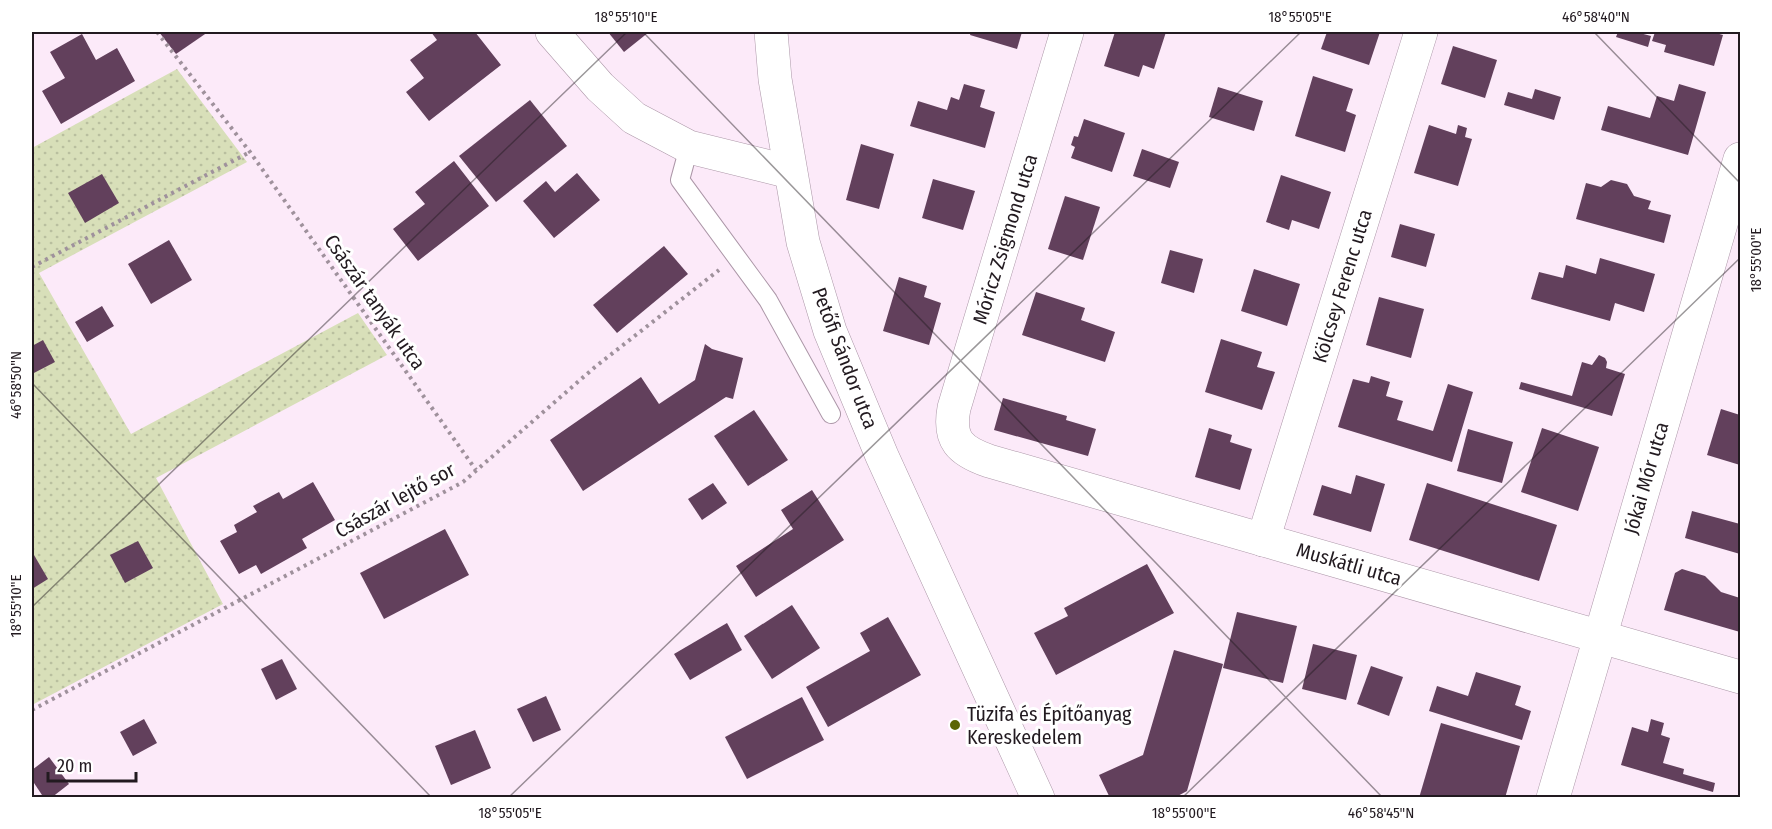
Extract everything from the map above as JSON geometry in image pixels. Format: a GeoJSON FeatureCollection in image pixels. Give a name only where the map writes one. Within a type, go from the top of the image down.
{"type":"FeatureCollection","features":[{"type":"Feature","properties":{"kind":"street"},"geometry":{"type":"LineString","coordinates":[[552,32],[600,87],[634,118],[688,147],[790,172]]}},
{"type":"Feature","properties":{"kind":"street","name":"Petőfi Sándor utca"},"geometry":{"type":"LineString","coordinates":[[771,32],[775,79],[803,242],[830,331],[882,456],[1038,798]]}},
{"type":"Feature","properties":{"kind":"street","name":"Móricz Zsigmond utca"},"geometry":{"type":"LineString","coordinates":[[960,446],[951,424],[954,408],[1067,32]]}},
{"type":"Feature","properties":{"kind":"street","name":"Kölcsey Ferenc utca"},"geometry":{"type":"LineString","coordinates":[[1263,540],[1421,32]]}},
{"type":"Feature","properties":{"kind":"street","name":"Jókai Mór utca"},"geometry":{"type":"LineString","coordinates":[[1553,798],[1740,159]]}},
{"type":"Feature","properties":{"kind":"street","name":"Muskátli utca"},"geometry":{"type":"LineString","coordinates":[[960,446],[969,454],[989,461],[1740,677]]}},
{"type":"Feature","properties":{"kind":"lane"},"geometry":{"type":"LineString","coordinates":[[688,147],[680,180],[768,300],[831,414]]}},
{"type":"Feature","properties":{"kind":"path","name":"Császár tanyák utca"},"geometry":{"type":"LineString","coordinates":[[157,32],[250,152],[476,470]]}},
{"type":"Feature","properties":{"kind":"path"},"geometry":{"type":"LineString","coordinates":[[32,267],[250,152]]}},
{"type":"Feature","properties":{"kind":"path","name":"Császár lejtő sor"},"geometry":{"type":"LineString","coordinates":[[32,711],[463,482],[595,367],[737,256]]}},
{"type":"Feature","properties":{"kind":"green space"},"geometry":{"type":"Polygon","coordinates":[[[177,69],[247,162],[39,273],[131,434],[358,313],[387,355],[156,478],[223,604],[32,705],[32,148],[177,69]]]}},
{"type":"Feature","properties":{"kind":"building"},"geometry":{"type":"Polygon","coordinates":[[[159,32],[208,32],[176,54],[159,32]]]}},
{"type":"Feature","properties":{"kind":"building"},"geometry":{"type":"Polygon","coordinates":[[[431,32],[475,32],[501,65],[429,121],[406,92],[424,78],[410,60],[437,40],[431,32]]]}},
{"type":"Feature","properties":{"kind":"building"},"geometry":{"type":"Polygon","coordinates":[[[608,32],[649,32],[624,52],[608,32]]]}},
{"type":"Feature","properties":{"kind":"building"},"geometry":{"type":"Polygon","coordinates":[[[971,32],[1022,32],[1017,49],[970,35],[971,32]]]}},
{"type":"Feature","properties":{"kind":"building"},"geometry":{"type":"Polygon","coordinates":[[[1115,32],[1166,32],[1154,69],[1143,65],[1139,77],[1104,66],[1115,32]]]}},
{"type":"Feature","properties":{"kind":"building"},"geometry":{"type":"Polygon","coordinates":[[[1327,32],[1380,32],[1369,65],[1321,49],[1327,32]]]}},
{"type":"Feature","properties":{"kind":"building"},"geometry":{"type":"Polygon","coordinates":[[[1618,32],[1636,32],[1651,36],[1648,47],[1616,37],[1618,32]]]}},
{"type":"Feature","properties":{"kind":"building"},"geometry":{"type":"Polygon","coordinates":[[[1655,32],[1712,32],[1723,35],[1714,66],[1664,52],[1666,45],[1652,41],[1655,32]]]}},
{"type":"Feature","properties":{"kind":"building"},"geometry":{"type":"Polygon","coordinates":[[[82,34],[96,60],[117,48],[135,81],[61,124],[42,91],[65,78],[50,52],[82,34]]]}},
{"type":"Feature","properties":{"kind":"building"},"geometry":{"type":"Polygon","coordinates":[[[1453,46],[1497,60],[1485,98],[1441,84],[1453,46]]]}},
{"type":"Feature","properties":{"kind":"building"},"geometry":{"type":"Polygon","coordinates":[[[1313,76],[1353,89],[1346,111],[1356,115],[1345,152],[1295,136],[1313,76]]]}},
{"type":"Feature","properties":{"kind":"building"},"geometry":{"type":"Polygon","coordinates":[[[964,84],[985,90],[980,107],[995,112],[985,148],[910,126],[918,101],[947,110],[951,97],[959,100],[964,84]]]}},
{"type":"Feature","properties":{"kind":"building"},"geometry":{"type":"Polygon","coordinates":[[[1679,84],[1706,92],[1688,155],[1601,130],[1608,106],[1650,118],[1657,96],[1674,101],[1679,84]]]}},
{"type":"Feature","properties":{"kind":"building"},"geometry":{"type":"Polygon","coordinates":[[[1218,87],[1263,101],[1254,131],[1209,117],[1218,87]]]}},
{"type":"Feature","properties":{"kind":"building"},"geometry":{"type":"Polygon","coordinates":[[[1535,89],[1561,97],[1554,120],[1504,105],[1508,92],[1532,99],[1535,89]]]}},
{"type":"Feature","properties":{"kind":"building"},"geometry":{"type":"Polygon","coordinates":[[[530,100],[567,146],[496,202],[459,156],[530,100]]]}},
{"type":"Feature","properties":{"kind":"building"},"geometry":{"type":"Polygon","coordinates":[[[1084,119],[1125,133],[1112,172],[1071,158],[1075,147],[1071,145],[1074,136],[1078,137],[1084,119]]]}},
{"type":"Feature","properties":{"kind":"building"},"geometry":{"type":"Polygon","coordinates":[[[1429,125],[1456,134],[1458,125],[1467,128],[1465,137],[1472,139],[1458,186],[1414,173],[1429,125]]]}},
{"type":"Feature","properties":{"kind":"building"},"geometry":{"type":"Polygon","coordinates":[[[861,144],[894,154],[879,209],[846,200],[861,144]]]}},
{"type":"Feature","properties":{"kind":"building"},"geometry":{"type":"Polygon","coordinates":[[[1142,149],[1179,162],[1170,188],[1133,176],[1142,149]]]}},
{"type":"Feature","properties":{"kind":"building"},"geometry":{"type":"Polygon","coordinates":[[[454,161],[489,206],[418,261],[393,229],[425,204],[415,192],[454,161]]]}},
{"type":"Feature","properties":{"kind":"building"},"geometry":{"type":"Polygon","coordinates":[[[577,173],[600,200],[554,238],[523,201],[546,181],[555,192],[577,173]]]}},
{"type":"Feature","properties":{"kind":"building"},"geometry":{"type":"Polygon","coordinates":[[[102,174],[119,203],[85,223],[68,193],[102,174]]]}},
{"type":"Feature","properties":{"kind":"building"},"geometry":{"type":"Polygon","coordinates":[[[1281,175],[1331,192],[1319,229],[1292,220],[1289,230],[1266,222],[1281,175]]]}},
{"type":"Feature","properties":{"kind":"building"},"geometry":{"type":"Polygon","coordinates":[[[933,179],[975,191],[963,230],[922,218],[933,179]]]}},
{"type":"Feature","properties":{"kind":"building"},"geometry":{"type":"Polygon","coordinates":[[[1611,180],[1627,184],[1634,196],[1651,201],[1648,209],[1671,215],[1664,243],[1576,219],[1586,183],[1601,187],[1611,180]]]}},
{"type":"Feature","properties":{"kind":"building"},"geometry":{"type":"Polygon","coordinates":[[[1065,196],[1100,207],[1083,260],[1048,249],[1065,196]]]}},
{"type":"Feature","properties":{"kind":"building"},"geometry":{"type":"Polygon","coordinates":[[[1400,224],[1435,234],[1426,267],[1391,257],[1400,224]]]}},
{"type":"Feature","properties":{"kind":"building"},"geometry":{"type":"Polygon","coordinates":[[[169,240],[192,280],[151,304],[128,264],[169,240]]]}},
{"type":"Feature","properties":{"kind":"building"},"geometry":{"type":"Polygon","coordinates":[[[664,246],[688,274],[617,333],[593,305],[664,246]]]}},
{"type":"Feature","properties":{"kind":"building"},"geometry":{"type":"Polygon","coordinates":[[[1170,250],[1203,259],[1194,293],[1161,283],[1170,250]]]}},
{"type":"Feature","properties":{"kind":"building"},"geometry":{"type":"Polygon","coordinates":[[[1600,258],[1655,274],[1644,312],[1615,303],[1610,321],[1531,299],[1539,272],[1563,278],[1566,265],[1596,274],[1600,258]]]}},
{"type":"Feature","properties":{"kind":"building"},"geometry":{"type":"Polygon","coordinates":[[[1254,269],[1300,284],[1287,326],[1241,311],[1254,269]]]}},
{"type":"Feature","properties":{"kind":"building"},"geometry":{"type":"Polygon","coordinates":[[[899,277],[927,286],[924,297],[941,303],[929,345],[883,331],[899,277]]]}},
{"type":"Feature","properties":{"kind":"building"},"geometry":{"type":"Polygon","coordinates":[[[1036,292],[1085,308],[1081,320],[1115,332],[1105,362],[1022,335],[1036,292]]]}},
{"type":"Feature","properties":{"kind":"building"},"geometry":{"type":"Polygon","coordinates":[[[1379,297],[1424,309],[1411,358],[1366,345],[1379,297]]]}},
{"type":"Feature","properties":{"kind":"building"},"geometry":{"type":"Polygon","coordinates":[[[102,306],[114,326],[87,342],[75,322],[102,306]]]}},
{"type":"Feature","properties":{"kind":"building"},"geometry":{"type":"Polygon","coordinates":[[[1221,339],[1262,352],[1257,367],[1275,372],[1262,410],[1205,392],[1221,339]]]}},
{"type":"Feature","properties":{"kind":"building"},"geometry":{"type":"Polygon","coordinates":[[[43,340],[55,362],[32,374],[32,346],[43,340]]]}},
{"type":"Feature","properties":{"kind":"building"},"geometry":{"type":"Polygon","coordinates":[[[705,344],[712,349],[743,358],[733,399],[726,397],[583,491],[550,440],[641,377],[659,404],[695,380],[705,344]]]}},
{"type":"Feature","properties":{"kind":"building"},"geometry":{"type":"Polygon","coordinates":[[[1599,355],[1605,358],[1606,368],[1625,374],[1612,416],[1519,389],[1521,382],[1572,396],[1582,362],[1592,365],[1599,355]]]}},
{"type":"Feature","properties":{"kind":"building"},"geometry":{"type":"Polygon","coordinates":[[[1371,376],[1390,382],[1386,396],[1403,401],[1397,420],[1433,431],[1448,384],[1473,392],[1452,462],[1338,427],[1353,379],[1369,383],[1371,376]]]}},
{"type":"Feature","properties":{"kind":"building"},"geometry":{"type":"Polygon","coordinates":[[[1003,398],[1067,416],[1066,420],[1096,429],[1088,456],[994,430],[1003,398]]]}},
{"type":"Feature","properties":{"kind":"building"},"geometry":{"type":"Polygon","coordinates":[[[1721,409],[1740,415],[1740,465],[1707,455],[1721,409]]]}},
{"type":"Feature","properties":{"kind":"building"},"geometry":{"type":"Polygon","coordinates":[[[754,410],[788,460],[748,486],[714,436],[754,410]]]}},
{"type":"Feature","properties":{"kind":"building"},"geometry":{"type":"Polygon","coordinates":[[[1209,428],[1232,435],[1230,442],[1252,449],[1240,490],[1195,477],[1209,428]]]}},
{"type":"Feature","properties":{"kind":"building"},"geometry":{"type":"Polygon","coordinates":[[[1542,428],[1599,447],[1578,511],[1521,492],[1542,428]]]}},
{"type":"Feature","properties":{"kind":"building"},"geometry":{"type":"Polygon","coordinates":[[[1468,429],[1513,442],[1502,483],[1457,471],[1468,429]]]}},
{"type":"Feature","properties":{"kind":"building"},"geometry":{"type":"Polygon","coordinates":[[[1356,475],[1385,484],[1371,532],[1313,515],[1322,485],[1351,494],[1356,475]]]}},
{"type":"Feature","properties":{"kind":"building"},"geometry":{"type":"Polygon","coordinates":[[[313,482],[335,520],[302,539],[307,548],[261,574],[256,565],[239,574],[220,541],[237,532],[234,525],[257,512],[253,506],[279,492],[283,499],[313,482]]]}},
{"type":"Feature","properties":{"kind":"building"},"geometry":{"type":"Polygon","coordinates":[[[713,483],[727,503],[702,520],[688,499],[713,483]]]}},
{"type":"Feature","properties":{"kind":"building"},"geometry":{"type":"Polygon","coordinates":[[[1427,483],[1557,525],[1539,581],[1409,540],[1427,483]]]}},
{"type":"Feature","properties":{"kind":"building"},"geometry":{"type":"Polygon","coordinates":[[[812,490],[844,540],[756,597],[736,566],[793,529],[781,510],[812,490]]]}},
{"type":"Feature","properties":{"kind":"building"},"geometry":{"type":"Polygon","coordinates":[[[1692,511],[1740,524],[1740,554],[1685,538],[1692,511]]]}},
{"type":"Feature","properties":{"kind":"building"},"geometry":{"type":"Polygon","coordinates":[[[445,529],[469,575],[384,619],[360,573],[445,529]]]}},
{"type":"Feature","properties":{"kind":"building"},"geometry":{"type":"Polygon","coordinates":[[[138,541],[153,568],[125,583],[110,555],[138,541]]]}},
{"type":"Feature","properties":{"kind":"building"},"geometry":{"type":"Polygon","coordinates":[[[34,555],[48,579],[32,589],[32,557],[34,555]]]}},
{"type":"Feature","properties":{"kind":"building"},"geometry":{"type":"Polygon","coordinates":[[[1147,564],[1174,613],[1056,675],[1034,633],[1068,616],[1064,608],[1147,564]]]}},
{"type":"Feature","properties":{"kind":"building"},"geometry":{"type":"Polygon","coordinates":[[[1682,569],[1705,576],[1721,592],[1740,598],[1740,632],[1664,610],[1675,573],[1682,569]]]}},
{"type":"Feature","properties":{"kind":"building"},"geometry":{"type":"Polygon","coordinates":[[[792,605],[820,648],[772,679],[744,636],[792,605]]]}},
{"type":"Feature","properties":{"kind":"building"},"geometry":{"type":"Polygon","coordinates":[[[1237,612],[1297,626],[1283,683],[1223,668],[1237,612]]]}},
{"type":"Feature","properties":{"kind":"building"},"geometry":{"type":"Polygon","coordinates":[[[888,617],[921,675],[828,727],[806,687],[870,651],[860,633],[888,617]]]}},
{"type":"Feature","properties":{"kind":"building"},"geometry":{"type":"Polygon","coordinates":[[[727,623],[742,650],[690,680],[674,654],[727,623]]]}},
{"type":"Feature","properties":{"kind":"building"},"geometry":{"type":"Polygon","coordinates":[[[1313,644],[1357,655],[1346,700],[1302,689],[1313,644]]]}},
{"type":"Feature","properties":{"kind":"building"},"geometry":{"type":"Polygon","coordinates":[[[1174,650],[1223,664],[1187,791],[1174,798],[1110,798],[1099,775],[1143,755],[1174,650]]]}},
{"type":"Feature","properties":{"kind":"building"},"geometry":{"type":"Polygon","coordinates":[[[282,659],[297,689],[276,700],[261,669],[282,659]]]}},
{"type":"Feature","properties":{"kind":"building"},"geometry":{"type":"Polygon","coordinates":[[[1371,666],[1403,677],[1389,716],[1357,704],[1371,666]]]}},
{"type":"Feature","properties":{"kind":"building"},"geometry":{"type":"Polygon","coordinates":[[[1476,672],[1521,686],[1515,705],[1531,711],[1522,740],[1429,711],[1437,686],[1468,696],[1476,672]]]}},
{"type":"Feature","properties":{"kind":"building"},"geometry":{"type":"Polygon","coordinates":[[[546,696],[561,730],[533,742],[517,709],[546,696]]]}},
{"type":"Feature","properties":{"kind":"building"},"geometry":{"type":"Polygon","coordinates":[[[802,697],[824,740],[747,779],[725,737],[802,697]]]}},
{"type":"Feature","properties":{"kind":"building"},"geometry":{"type":"Polygon","coordinates":[[[144,719],[157,743],[133,756],[120,732],[144,719]]]}},
{"type":"Feature","properties":{"kind":"building"},"geometry":{"type":"Polygon","coordinates":[[[1651,719],[1664,723],[1661,735],[1670,738],[1663,763],[1684,769],[1683,774],[1715,783],[1713,792],[1621,765],[1632,727],[1648,732],[1651,719]]]}},
{"type":"Feature","properties":{"kind":"building"},"geometry":{"type":"Polygon","coordinates":[[[1441,723],[1520,746],[1505,798],[1419,798],[1441,723]]]}},
{"type":"Feature","properties":{"kind":"building"},"geometry":{"type":"Polygon","coordinates":[[[475,730],[491,768],[451,785],[435,746],[475,730]]]}},
{"type":"Feature","properties":{"kind":"building"},"geometry":{"type":"Polygon","coordinates":[[[49,757],[69,784],[51,798],[44,798],[32,780],[32,770],[49,757]]]}},
{"type":"Feature","properties":{"kind":"place","name":"Tüzifa és Építőanyag Kereskedelem"},"geometry":{"type":"Point","coordinates":[955,725]}}]}
